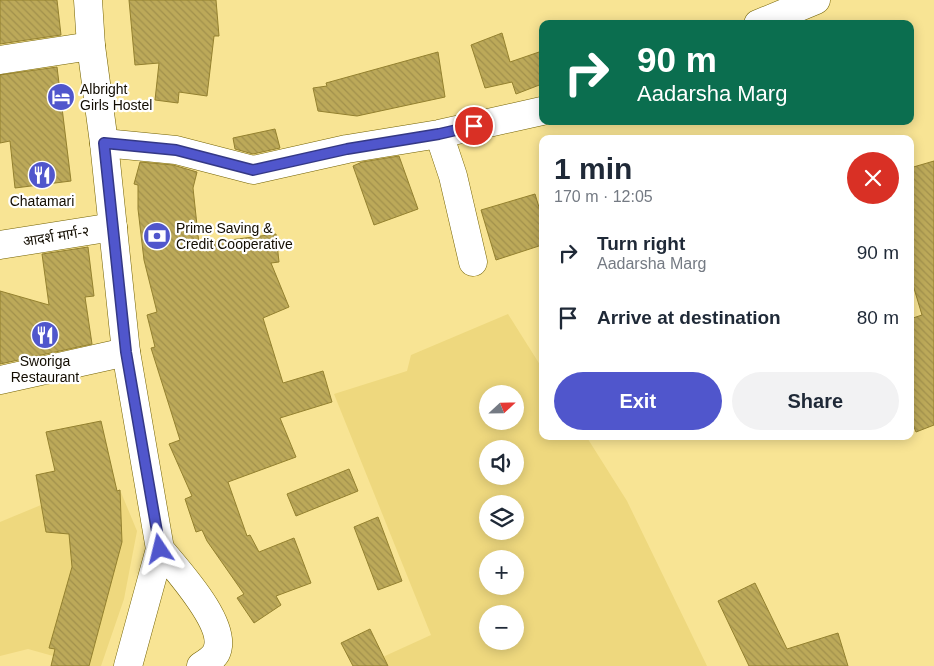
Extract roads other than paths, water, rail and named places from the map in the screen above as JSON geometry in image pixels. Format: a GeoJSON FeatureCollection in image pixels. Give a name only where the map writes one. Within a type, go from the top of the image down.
{"type":"FeatureCollection","features":[{"type":"Feature","properties":{"kind":"street"},"geometry":{"type":"LineString","coordinates":[[88,0],[91,46],[104,143],[126,352],[160,549],[128,666]]}},
{"type":"Feature","properties":{"kind":"street"},"geometry":{"type":"LineString","coordinates":[[768,20],[816,0]]}},
{"type":"Feature","properties":{"kind":"street"},"geometry":{"type":"LineString","coordinates":[[0,60],[91,46]]}},
{"type":"Feature","properties":{"kind":"street"},"geometry":{"type":"LineString","coordinates":[[104,143],[176,150],[253,170],[347,149],[439,134],[539,111]]}},
{"type":"Feature","properties":{"kind":"street"},"geometry":{"type":"LineString","coordinates":[[439,134],[453,176],[473,262]]}},
{"type":"Feature","properties":{"kind":"street","name":"आदर्श मार्ग-२"},"geometry":{"type":"LineString","coordinates":[[0,246],[113,227]]}},
{"type":"Feature","properties":{"kind":"street"},"geometry":{"type":"LineString","coordinates":[[0,380],[126,352]]}},
{"type":"Feature","properties":{"kind":"street"},"geometry":{"type":"LineString","coordinates":[[160,549],[203,603],[217,632],[216,653],[201,666]]}},
{"type":"Feature","properties":{"kind":"place","name":"Albright Girls Hostel"},"geometry":{"type":"Point","coordinates":[61,97]}},
{"type":"Feature","properties":{"kind":"place","name":"Chatamari"},"geometry":{"type":"Point","coordinates":[42,175]}},
{"type":"Feature","properties":{"kind":"place","name":"Prime Saving & Credit Cooperative"},"geometry":{"type":"Point","coordinates":[157,236]}},
{"type":"Feature","properties":{"kind":"place","name":"Sworiga Restaurant"},"geometry":{"type":"Point","coordinates":[45,335]}}]}
